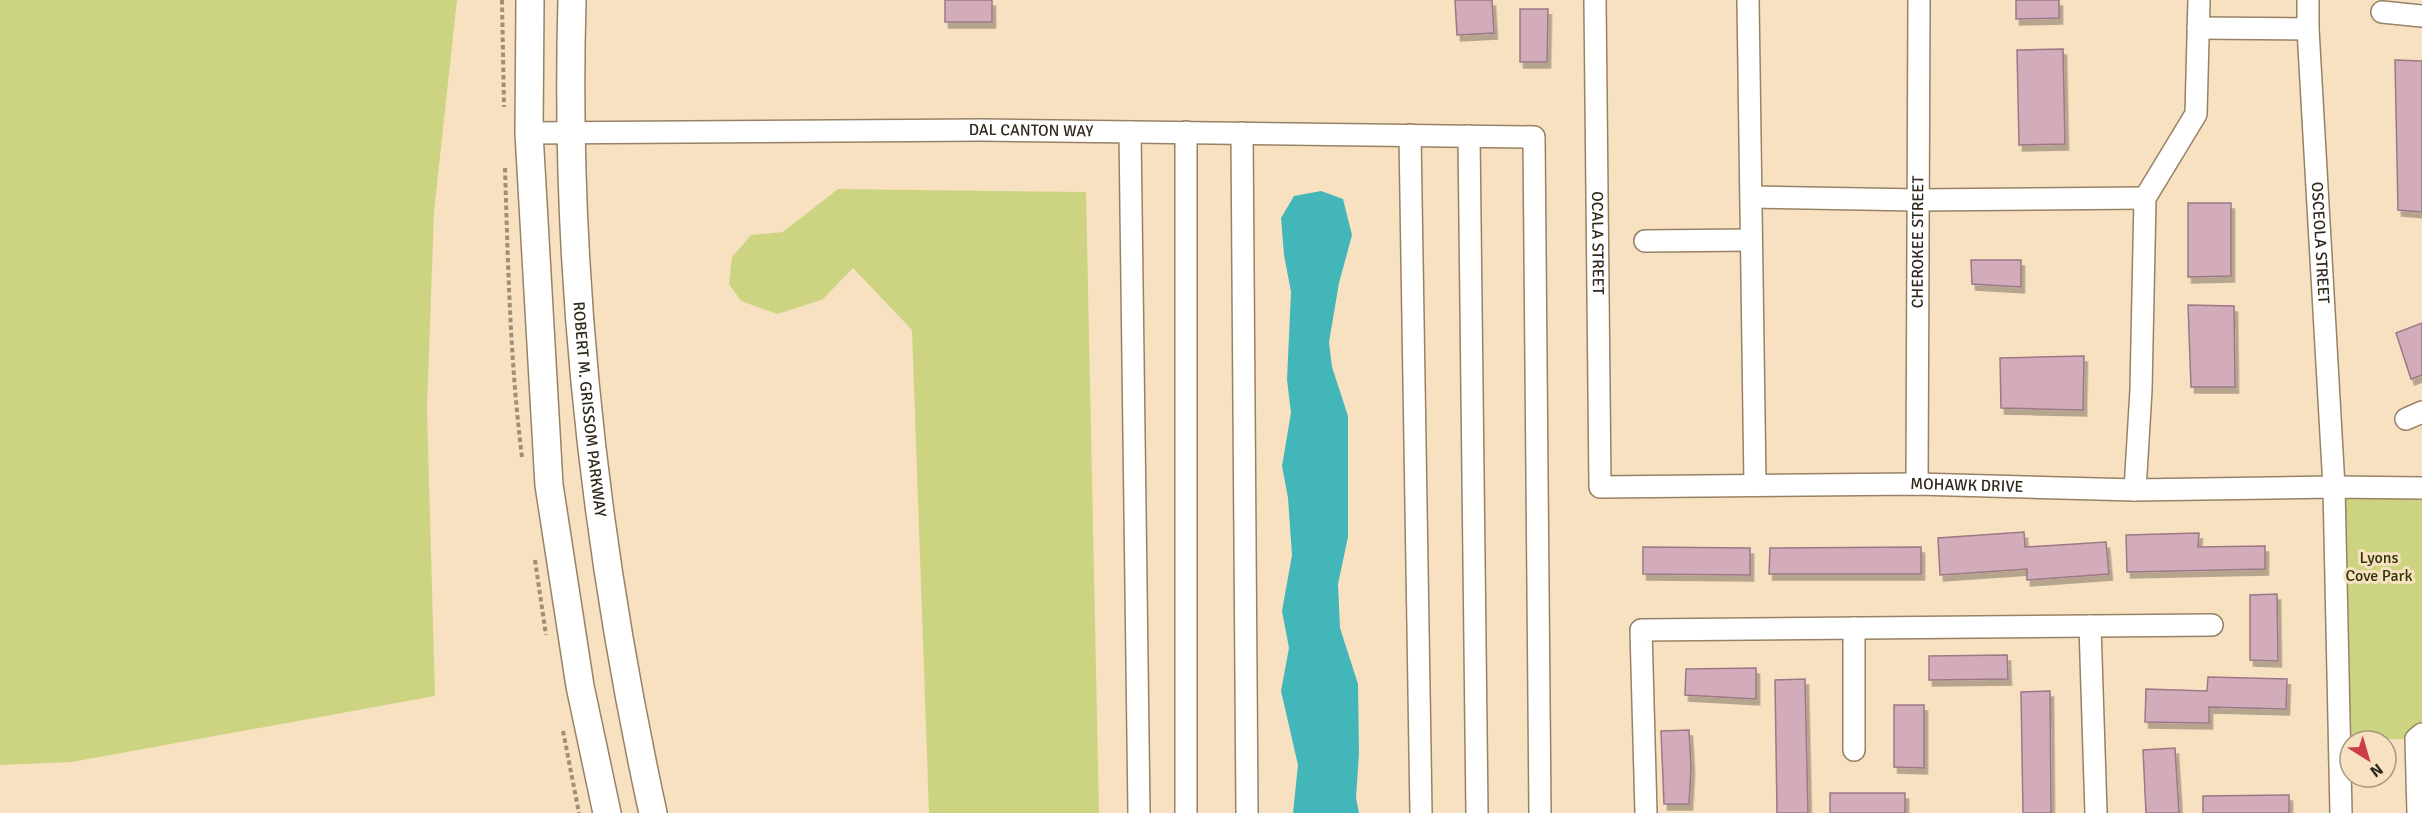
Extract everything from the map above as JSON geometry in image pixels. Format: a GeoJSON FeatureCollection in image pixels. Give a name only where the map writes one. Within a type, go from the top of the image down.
{"type":"FeatureCollection","features":[{"type":"Feature","properties":{"kind":"main road"},"geometry":{"type":"LineString","coordinates":[[530,0],[529,133],[549,485],[580,686],[607,813]]}},
{"type":"Feature","properties":{"kind":"main road","name":"ROBERT M. GRISSOM PARKWAY"},"geometry":{"type":"LineString","coordinates":[[572,0],[570,133],[585,384],[598,502],[629,704],[653,813]]}},
{"type":"Feature","properties":{"kind":"street","name":"OCALA STREET"},"geometry":{"type":"LineString","coordinates":[[1595,0],[1600,487]]}},
{"type":"Feature","properties":{"kind":"street"},"geometry":{"type":"LineString","coordinates":[[1748,0],[1755,485]]}},
{"type":"Feature","properties":{"kind":"street","name":"CHEROKEE STREET"},"geometry":{"type":"LineString","coordinates":[[1917,484],[1919,0]]}},
{"type":"Feature","properties":{"kind":"street"},"geometry":{"type":"LineString","coordinates":[[2135,490],[2141,390],[2145,198],[2196,114],[2199,0]]}},
{"type":"Feature","properties":{"kind":"street","name":"OSCEOLA STREET"},"geometry":{"type":"LineString","coordinates":[[2308,0],[2334,487],[2341,813]]}},
{"type":"Feature","properties":{"kind":"street"},"geometry":{"type":"LineString","coordinates":[[2382,12],[2422,16]]}},
{"type":"Feature","properties":{"kind":"street"},"geometry":{"type":"LineString","coordinates":[[2198,28],[2308,29]]}},
{"type":"Feature","properties":{"kind":"street","name":"DAL CANTON WAY"},"geometry":{"type":"LineString","coordinates":[[529,133],[982,130],[1534,136],[1540,813]]}},
{"type":"Feature","properties":{"kind":"street"},"geometry":{"type":"LineString","coordinates":[[1130,132],[1139,813]]}},
{"type":"Feature","properties":{"kind":"street"},"geometry":{"type":"LineString","coordinates":[[1186,132],[1186,813]]}},
{"type":"Feature","properties":{"kind":"street"},"geometry":{"type":"LineString","coordinates":[[1242,133],[1247,813]]}},
{"type":"Feature","properties":{"kind":"street"},"geometry":{"type":"LineString","coordinates":[[1410,135],[1421,813]]}},
{"type":"Feature","properties":{"kind":"street"},"geometry":{"type":"LineString","coordinates":[[1469,136],[1477,813]]}},
{"type":"Feature","properties":{"kind":"street"},"geometry":{"type":"LineString","coordinates":[[1751,197],[1918,200],[2145,198]]}},
{"type":"Feature","properties":{"kind":"street"},"geometry":{"type":"LineString","coordinates":[[1646,241],[1751,240]]}},
{"type":"Feature","properties":{"kind":"street","name":"MOHAWK DRIVE"},"geometry":{"type":"LineString","coordinates":[[1600,487],[1917,484],[2135,490],[2422,488]]}},
{"type":"Feature","properties":{"kind":"street"},"geometry":{"type":"LineString","coordinates":[[1646,813],[1641,630],[2212,625]]}},
{"type":"Feature","properties":{"kind":"street"},"geometry":{"type":"LineString","coordinates":[[2090,626],[2096,813]]}},
{"type":"Feature","properties":{"kind":"street"},"geometry":{"type":"LineString","coordinates":[[1854,628],[1854,750]]}},
{"type":"Feature","properties":{"kind":"street"},"geometry":{"type":"LineString","coordinates":[[2418,813],[2416,739],[2422,734]]}},
{"type":"Feature","properties":{"kind":"green space"},"geometry":{"type":"Polygon","coordinates":[[[0,0],[457,0],[434,212],[427,409],[435,696],[72,762],[0,765],[0,0]]]}},
{"type":"Feature","properties":{"kind":"green space"},"geometry":{"type":"Polygon","coordinates":[[[838,189],[1086,192],[1099,813],[929,813],[912,330],[853,268],[822,300],[777,314],[741,301],[729,284],[732,257],[751,235],[783,232],[838,189]]]}},
{"type":"Feature","properties":{"kind":"green space","name":"Lyons Cove Park"},"geometry":{"type":"Polygon","coordinates":[[[2334,487],[2422,488],[2422,734],[2416,739],[2398,739],[2398,729],[2339,729],[2334,487]]]}},
{"type":"Feature","properties":{"kind":"water"},"geometry":{"type":"Polygon","coordinates":[[[1321,191],[1343,199],[1352,235],[1339,283],[1329,342],[1332,367],[1348,416],[1348,537],[1338,584],[1340,628],[1358,684],[1359,753],[1356,798],[1359,813],[1293,813],[1298,765],[1281,691],[1289,648],[1282,611],[1292,555],[1288,498],[1282,466],[1291,413],[1287,380],[1291,292],[1284,255],[1281,218],[1294,196],[1321,191]]]}},
{"type":"Feature","properties":{"kind":"building"},"geometry":{"type":"Polygon","coordinates":[[[945,0],[992,0],[992,22],[945,22],[945,0]]]}},
{"type":"Feature","properties":{"kind":"building"},"geometry":{"type":"Polygon","coordinates":[[[1455,0],[1492,0],[1494,33],[1457,35],[1455,0]]]}},
{"type":"Feature","properties":{"kind":"building"},"geometry":{"type":"Polygon","coordinates":[[[2016,0],[2059,0],[2059,18],[2016,19],[2016,0]]]}},
{"type":"Feature","properties":{"kind":"building"},"geometry":{"type":"Polygon","coordinates":[[[1520,9],[1548,9],[1547,62],[1520,62],[1520,9]]]}},
{"type":"Feature","properties":{"kind":"building"},"geometry":{"type":"Polygon","coordinates":[[[2063,49],[2065,144],[2019,145],[2017,50],[2063,49]]]}},
{"type":"Feature","properties":{"kind":"building"},"geometry":{"type":"Polygon","coordinates":[[[2395,60],[2422,61],[2422,212],[2398,210],[2395,60]]]}},
{"type":"Feature","properties":{"kind":"building"},"geometry":{"type":"Polygon","coordinates":[[[2188,203],[2231,203],[2231,276],[2188,277],[2188,203]]]}},
{"type":"Feature","properties":{"kind":"building"},"geometry":{"type":"Polygon","coordinates":[[[1971,260],[2021,260],[2021,287],[1972,284],[1971,260]]]}},
{"type":"Feature","properties":{"kind":"building"},"geometry":{"type":"Polygon","coordinates":[[[2188,305],[2234,306],[2235,387],[2191,387],[2188,305]]]}},
{"type":"Feature","properties":{"kind":"building"},"geometry":{"type":"Polygon","coordinates":[[[2422,323],[2422,375],[2411,379],[2396,333],[2422,323]]]}},
{"type":"Feature","properties":{"kind":"building"},"geometry":{"type":"Polygon","coordinates":[[[2084,356],[2083,410],[2001,408],[2000,358],[2084,356]]]}},
{"type":"Feature","properties":{"kind":"building"},"geometry":{"type":"Polygon","coordinates":[[[2024,532],[2025,547],[2106,542],[2109,574],[2027,580],[2027,569],[1940,575],[1938,538],[2024,532]]]}},
{"type":"Feature","properties":{"kind":"building"},"geometry":{"type":"Polygon","coordinates":[[[2199,533],[2198,547],[2265,546],[2265,569],[2127,572],[2126,535],[2199,533]]]}},
{"type":"Feature","properties":{"kind":"building"},"geometry":{"type":"Polygon","coordinates":[[[1643,547],[1750,548],[1750,575],[1643,574],[1643,547]]]}},
{"type":"Feature","properties":{"kind":"building"},"geometry":{"type":"Polygon","coordinates":[[[1921,547],[1921,574],[1769,574],[1770,548],[1921,547]]]}},
{"type":"Feature","properties":{"kind":"building"},"geometry":{"type":"Polygon","coordinates":[[[2277,594],[2278,661],[2250,660],[2250,595],[2277,594]]]}},
{"type":"Feature","properties":{"kind":"building"},"geometry":{"type":"Polygon","coordinates":[[[2007,655],[2008,679],[1929,680],[1929,656],[2007,655]]]}},
{"type":"Feature","properties":{"kind":"building"},"geometry":{"type":"Polygon","coordinates":[[[1756,668],[1756,699],[1685,695],[1686,669],[1756,668]]]}},
{"type":"Feature","properties":{"kind":"building"},"geometry":{"type":"Polygon","coordinates":[[[2208,677],[2287,679],[2286,709],[2209,707],[2209,723],[2145,722],[2146,689],[2207,691],[2208,677]]]}},
{"type":"Feature","properties":{"kind":"building"},"geometry":{"type":"Polygon","coordinates":[[[1805,679],[1808,813],[1777,813],[1775,680],[1805,679]]]}},
{"type":"Feature","properties":{"kind":"building"},"geometry":{"type":"Polygon","coordinates":[[[2050,691],[2051,813],[2023,813],[2021,692],[2050,691]]]}},
{"type":"Feature","properties":{"kind":"building"},"geometry":{"type":"Polygon","coordinates":[[[1894,705],[1924,705],[1924,768],[1894,767],[1894,705]]]}},
{"type":"Feature","properties":{"kind":"building"},"geometry":{"type":"Polygon","coordinates":[[[1689,730],[1691,768],[1689,804],[1664,804],[1661,731],[1689,730]]]}},
{"type":"Feature","properties":{"kind":"building"},"geometry":{"type":"Polygon","coordinates":[[[2175,748],[2179,813],[2146,813],[2143,750],[2175,748]]]}},
{"type":"Feature","properties":{"kind":"building"},"geometry":{"type":"Polygon","coordinates":[[[1830,793],[1905,793],[1905,813],[1830,813],[1830,793]]]}},
{"type":"Feature","properties":{"kind":"building"},"geometry":{"type":"Polygon","coordinates":[[[2289,795],[2289,813],[2203,813],[2203,796],[2289,795]]]}}]}
